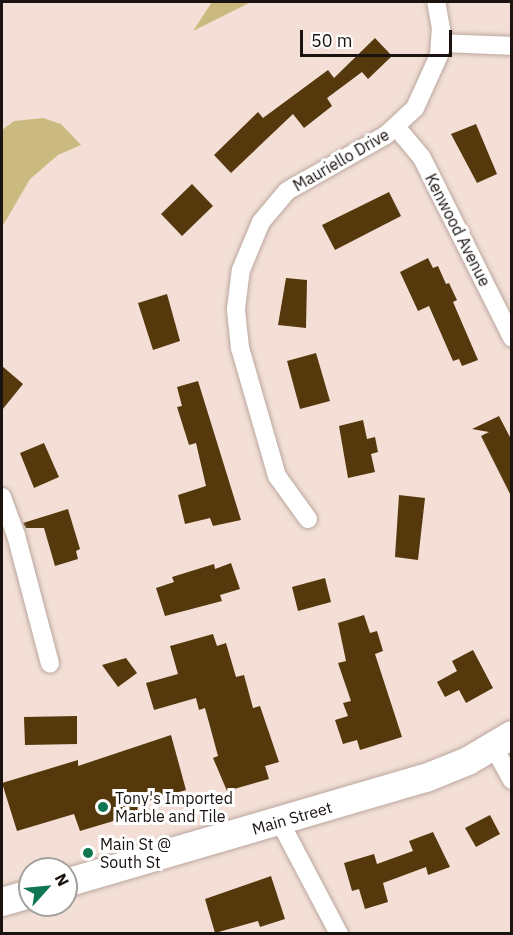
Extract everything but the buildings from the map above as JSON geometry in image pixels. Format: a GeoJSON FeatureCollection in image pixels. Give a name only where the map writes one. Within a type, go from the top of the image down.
{"type":"FeatureCollection","features":[{"type":"Feature","properties":{"kind":"main road","name":"Main Street"},"geometry":{"type":"LineString","coordinates":[[78,880],[426,778],[502,741]]}},
{"type":"Feature","properties":{"kind":"main road"},"geometry":{"type":"LineString","coordinates":[[2,902],[18,897]]}},
{"type":"Feature","properties":{"kind":"street","name":"Mauriello Drive"},"geometry":{"type":"LineString","coordinates":[[308,519],[277,476],[240,348],[236,309],[241,270],[261,222],[287,191],[397,128],[429,84],[441,43],[435,2]]}},
{"type":"Feature","properties":{"kind":"street"},"geometry":{"type":"LineString","coordinates":[[441,43],[512,46]]}},
{"type":"Feature","properties":{"kind":"street","name":"Kenwood Avenue"},"geometry":{"type":"LineString","coordinates":[[397,128],[422,158],[512,338]]}},
{"type":"Feature","properties":{"kind":"street"},"geometry":{"type":"LineString","coordinates":[[2,497],[16,535],[50,664]]}},
{"type":"Feature","properties":{"kind":"street"},"geometry":{"type":"LineString","coordinates":[[502,741],[512,780]]}},
{"type":"Feature","properties":{"kind":"street"},"geometry":{"type":"LineString","coordinates":[[280,822],[339,933]]}},
{"type":"Feature","properties":{"kind":"shaded area"},"geometry":{"type":"Polygon","coordinates":[[[212,2],[251,2],[193,31],[212,2]]]}},
{"type":"Feature","properties":{"kind":"shaded area"},"geometry":{"type":"Polygon","coordinates":[[[43,118],[61,124],[81,145],[58,155],[30,179],[2,227],[2,130],[14,121],[43,118]]]}},
{"type":"Feature","properties":{"kind":"place","name":"Tony's Imported Marble and Tile"},"geometry":{"type":"Point","coordinates":[103,807]}},
{"type":"Feature","properties":{"kind":"place","name":"Main St @ South St"},"geometry":{"type":"Point","coordinates":[88,853]}}]}
